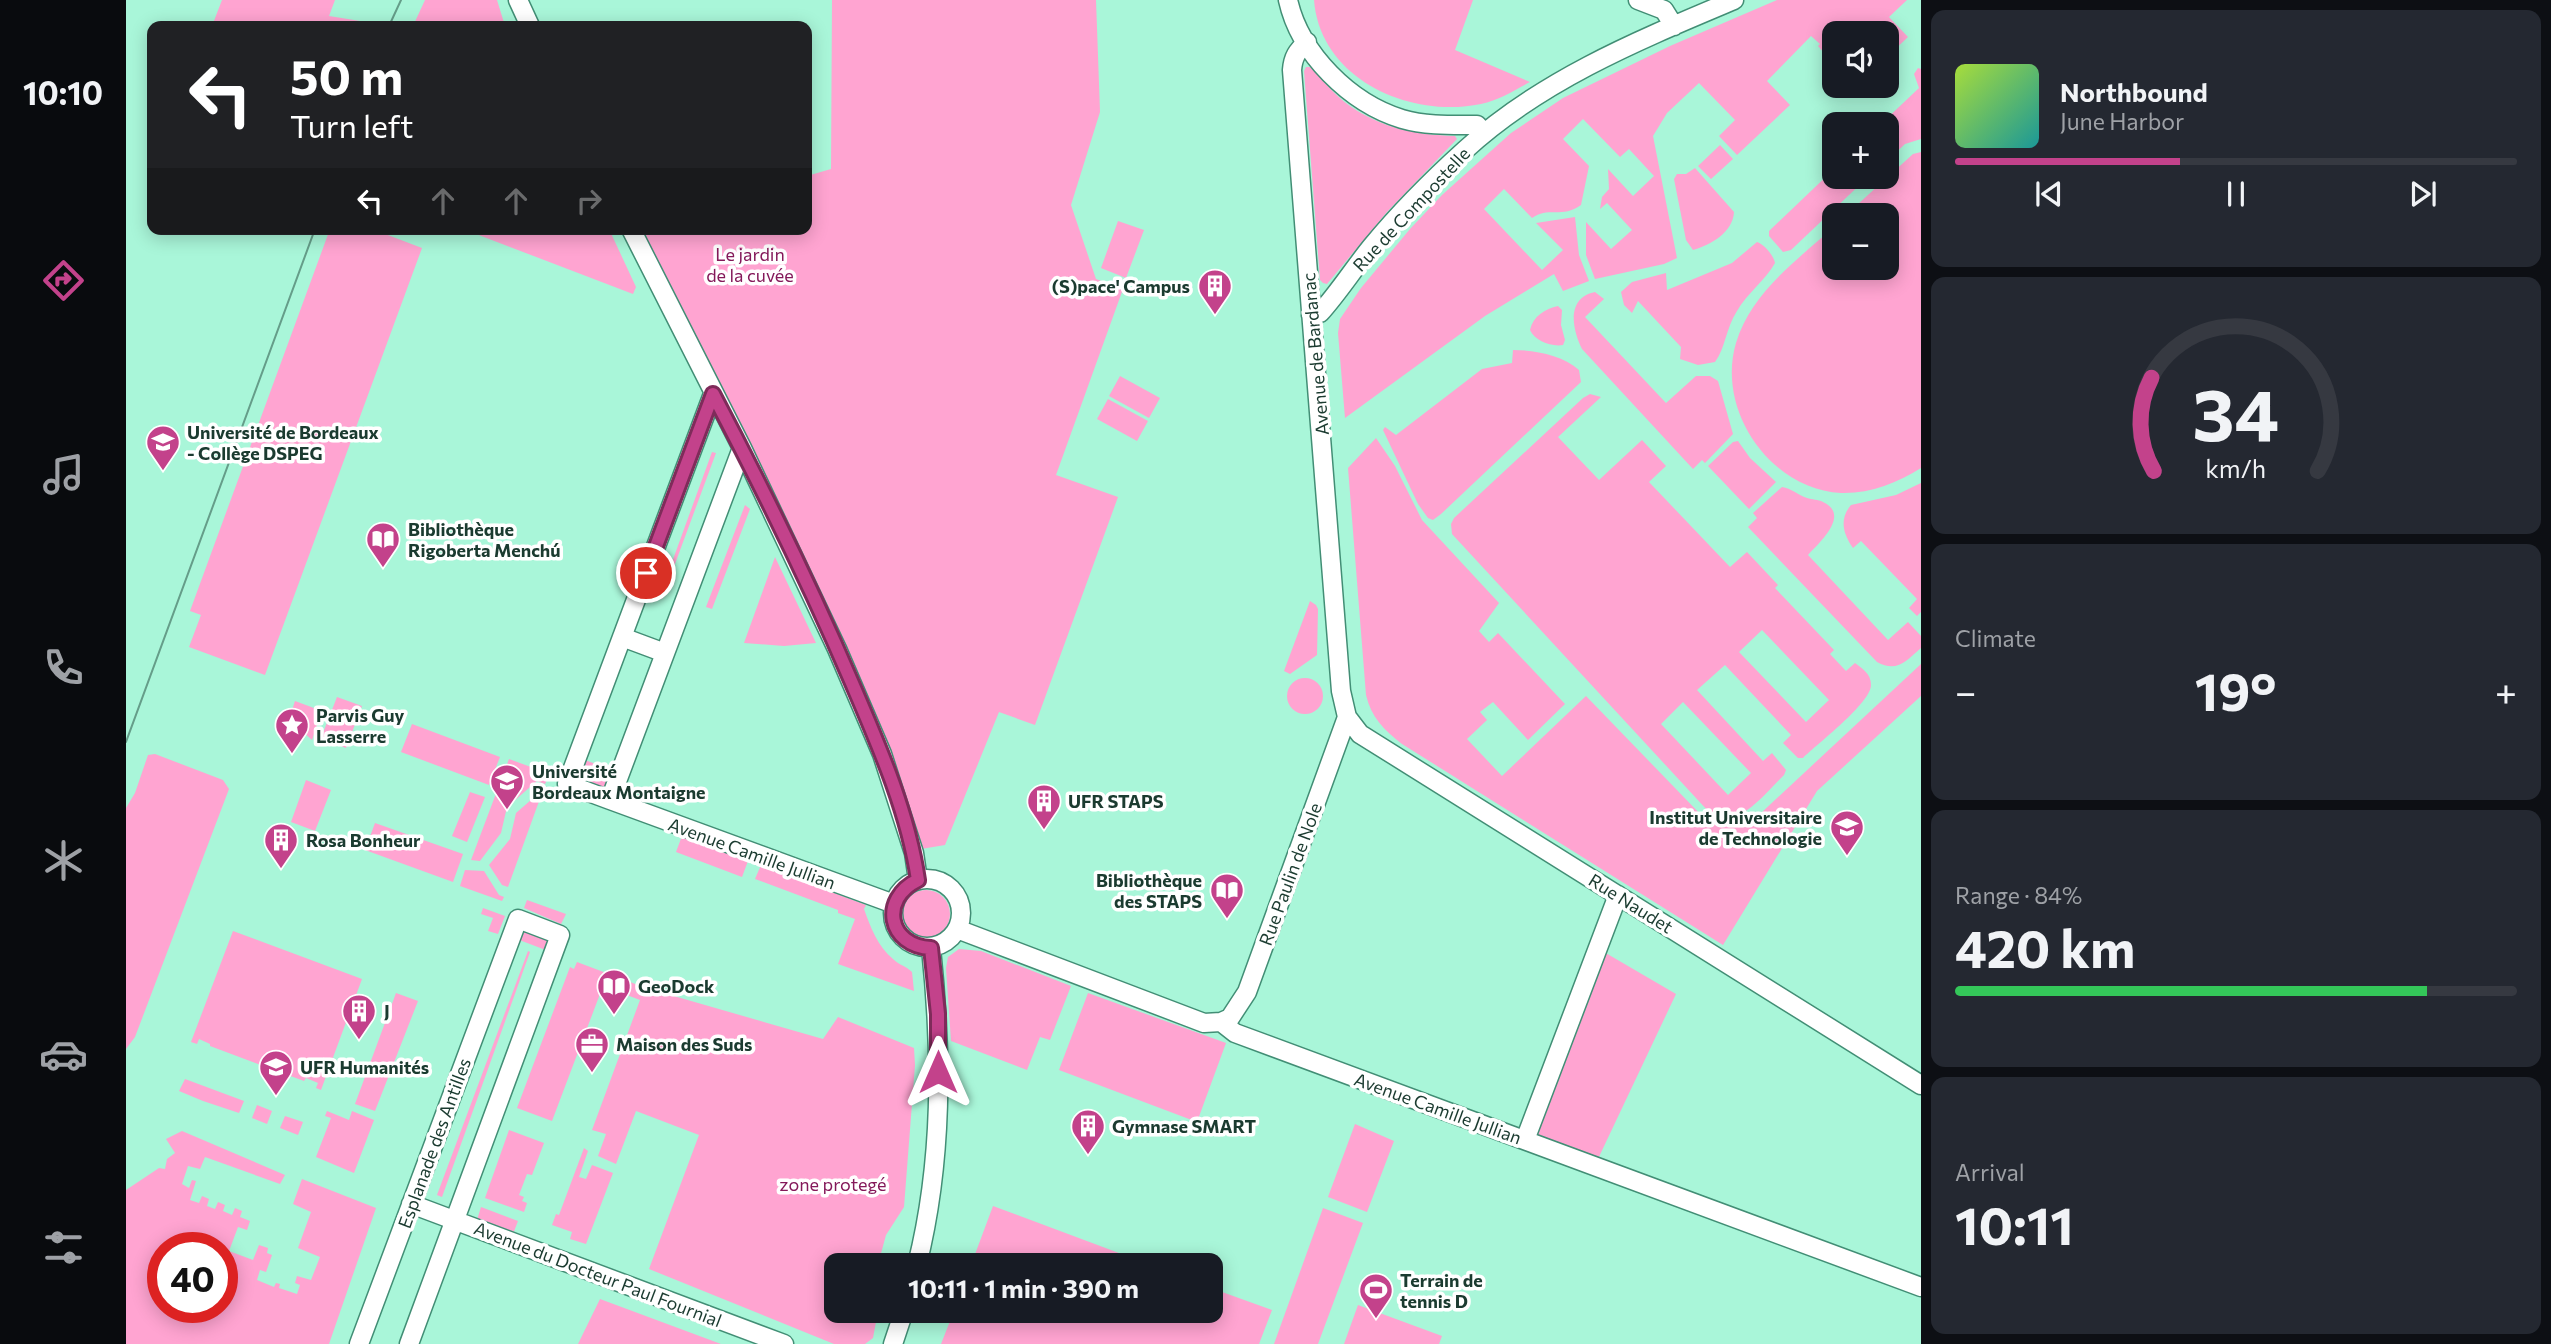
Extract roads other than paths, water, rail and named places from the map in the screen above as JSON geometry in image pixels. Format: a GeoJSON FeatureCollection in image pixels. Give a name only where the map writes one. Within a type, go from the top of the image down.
{"type":"FeatureCollection","features":[{"type":"Feature","properties":{"kind":"street"},"geometry":{"type":"LineString","coordinates":[[518,0],[528,21]]}},
{"type":"Feature","properties":{"kind":"street"},"geometry":{"type":"LineString","coordinates":[[1288,0],[1293,18],[1307,42]]}},
{"type":"Feature","properties":{"kind":"street"},"geometry":{"type":"LineString","coordinates":[[1638,0],[1664,10],[1674,26]]}},
{"type":"Feature","properties":{"kind":"street","name":"Rue de Compostelle"},"geometry":{"type":"LineString","coordinates":[[1311,314],[1320,313],[1373,244],[1427,187],[1484,133],[1531,98],[1582,68],[1734,0]]}},
{"type":"Feature","properties":{"kind":"street","name":"Rue de Compostelle"},"geometry":{"type":"LineString","coordinates":[[1307,42],[1317,58],[1339,81],[1382,111],[1429,124],[1477,125],[1484,133]]}},
{"type":"Feature","properties":{"kind":"street","name":"Avenue de Bardanac"},"geometry":{"type":"LineString","coordinates":[[1307,42],[1298,50],[1292,70],[1341,691],[1347,717]]}},
{"type":"Feature","properties":{"kind":"street"},"geometry":{"type":"LineString","coordinates":[[634,235],[742,449],[837,649],[882,754],[914,853],[918,880]]}},
{"type":"Feature","properties":{"kind":"street"},"geometry":{"type":"LineString","coordinates":[[713,394],[567,784],[610,800],[742,449]]}},
{"type":"Feature","properties":{"kind":"street"},"geometry":{"type":"LineString","coordinates":[[622,637],[664,653]]}},
{"type":"Feature","properties":{"kind":"street","name":"Rue Naudet"},"geometry":{"type":"LineString","coordinates":[[1347,717],[1360,734],[1921,1085]]}},
{"type":"Feature","properties":{"kind":"street","name":"Rue Paulin de Nole"},"geometry":{"type":"LineString","coordinates":[[1221,1022],[1230,1018],[1247,992],[1347,717]]}},
{"type":"Feature","properties":{"kind":"street","name":"Avenue Camille Jullian"},"geometry":{"type":"LineString","coordinates":[[610,800],[894,904]]}},
{"type":"Feature","properties":{"kind":"street"},"geometry":{"type":"LineString","coordinates":[[918,880],[938,881],[954,892],[961,910],[957,929],[951,938],[931,948],[909,943],[895,926],[894,904],[899,894],[907,885],[918,880]]}},
{"type":"Feature","properties":{"kind":"street"},"geometry":{"type":"LineString","coordinates":[[1525,1140],[1618,895]]}},
{"type":"Feature","properties":{"kind":"street","name":"Esplanade des Antilles"},"geometry":{"type":"LineString","coordinates":[[359,1344],[518,919],[560,935],[455,1220]]}},
{"type":"Feature","properties":{"kind":"street","name":"Avenue Camille Jullian"},"geometry":{"type":"LineString","coordinates":[[957,929],[1204,1023],[1221,1022],[1235,1033],[1921,1287]]}},
{"type":"Feature","properties":{"kind":"street"},"geometry":{"type":"LineString","coordinates":[[920,1253],[929,1209],[939,1123],[938,1014],[931,948]]}},
{"type":"Feature","properties":{"kind":"street","name":"Avenue du Docteur Paul Fournial"},"geometry":{"type":"LineString","coordinates":[[411,1204],[784,1344]]}},
{"type":"Feature","properties":{"kind":"street"},"geometry":{"type":"LineString","coordinates":[[410,1344],[455,1220]]}},
{"type":"Feature","properties":{"kind":"street"},"geometry":{"type":"LineString","coordinates":[[893,1344],[900,1323]]}},
{"type":"Feature","properties":{"kind":"tram line"},"geometry":{"type":"LineString","coordinates":[[391,21],[401,0]]}},
{"type":"Feature","properties":{"kind":"tram line"},"geometry":{"type":"LineString","coordinates":[[126,742],[313,235]]}},
{"type":"Feature","properties":{"kind":"place","name":"(S)pace' Campus"},"geometry":{"type":"Point","coordinates":[1215,316]}},
{"type":"Feature","properties":{"kind":"place","name":"Université de Bordeaux - Collège DSPEG"},"geometry":{"type":"Point","coordinates":[163,472]}},
{"type":"Feature","properties":{"kind":"place","name":"Bibliothèque Rigoberta Menchú"},"geometry":{"type":"Point","coordinates":[383,569]}},
{"type":"Feature","properties":{"kind":"place","name":"Parvis Guy Lasserre"},"geometry":{"type":"Point","coordinates":[292,755]}},
{"type":"Feature","properties":{"kind":"place","name":"Université Bordeaux Montaigne"},"geometry":{"type":"Point","coordinates":[507,811]}},
{"type":"Feature","properties":{"kind":"place","name":"UFR STAPS"},"geometry":{"type":"Point","coordinates":[1044,831]}},
{"type":"Feature","properties":{"kind":"place","name":"Institut Universitaire de Technologie"},"geometry":{"type":"Point","coordinates":[1847,857]}},
{"type":"Feature","properties":{"kind":"place","name":"Rosa Bonheur"},"geometry":{"type":"Point","coordinates":[281,870]}},
{"type":"Feature","properties":{"kind":"place","name":"Bibliothèque des STAPS"},"geometry":{"type":"Point","coordinates":[1227,920]}},
{"type":"Feature","properties":{"kind":"place","name":"GeoDock"},"geometry":{"type":"Point","coordinates":[614,1016]}},
{"type":"Feature","properties":{"kind":"place","name":"J"},"geometry":{"type":"Point","coordinates":[359,1041]}},
{"type":"Feature","properties":{"kind":"place","name":"Maison des Suds"},"geometry":{"type":"Point","coordinates":[592,1074]}},
{"type":"Feature","properties":{"kind":"place","name":"UFR Humanités"},"geometry":{"type":"Point","coordinates":[276,1097]}},
{"type":"Feature","properties":{"kind":"place","name":"Gymnase SMART"},"geometry":{"type":"Point","coordinates":[1088,1156]}},
{"type":"Feature","properties":{"kind":"place","name":"Terrain de tennis D"},"geometry":{"type":"Point","coordinates":[1376,1320]}},
{"type":"Feature","properties":{"kind":"park label","name":"Le jardin de la cuvée"},"geometry":{"type":"Point","coordinates":[750,264]}},
{"type":"Feature","properties":{"kind":"park label","name":"zone protegé"},"geometry":{"type":"Point","coordinates":[833,1184]}}]}
